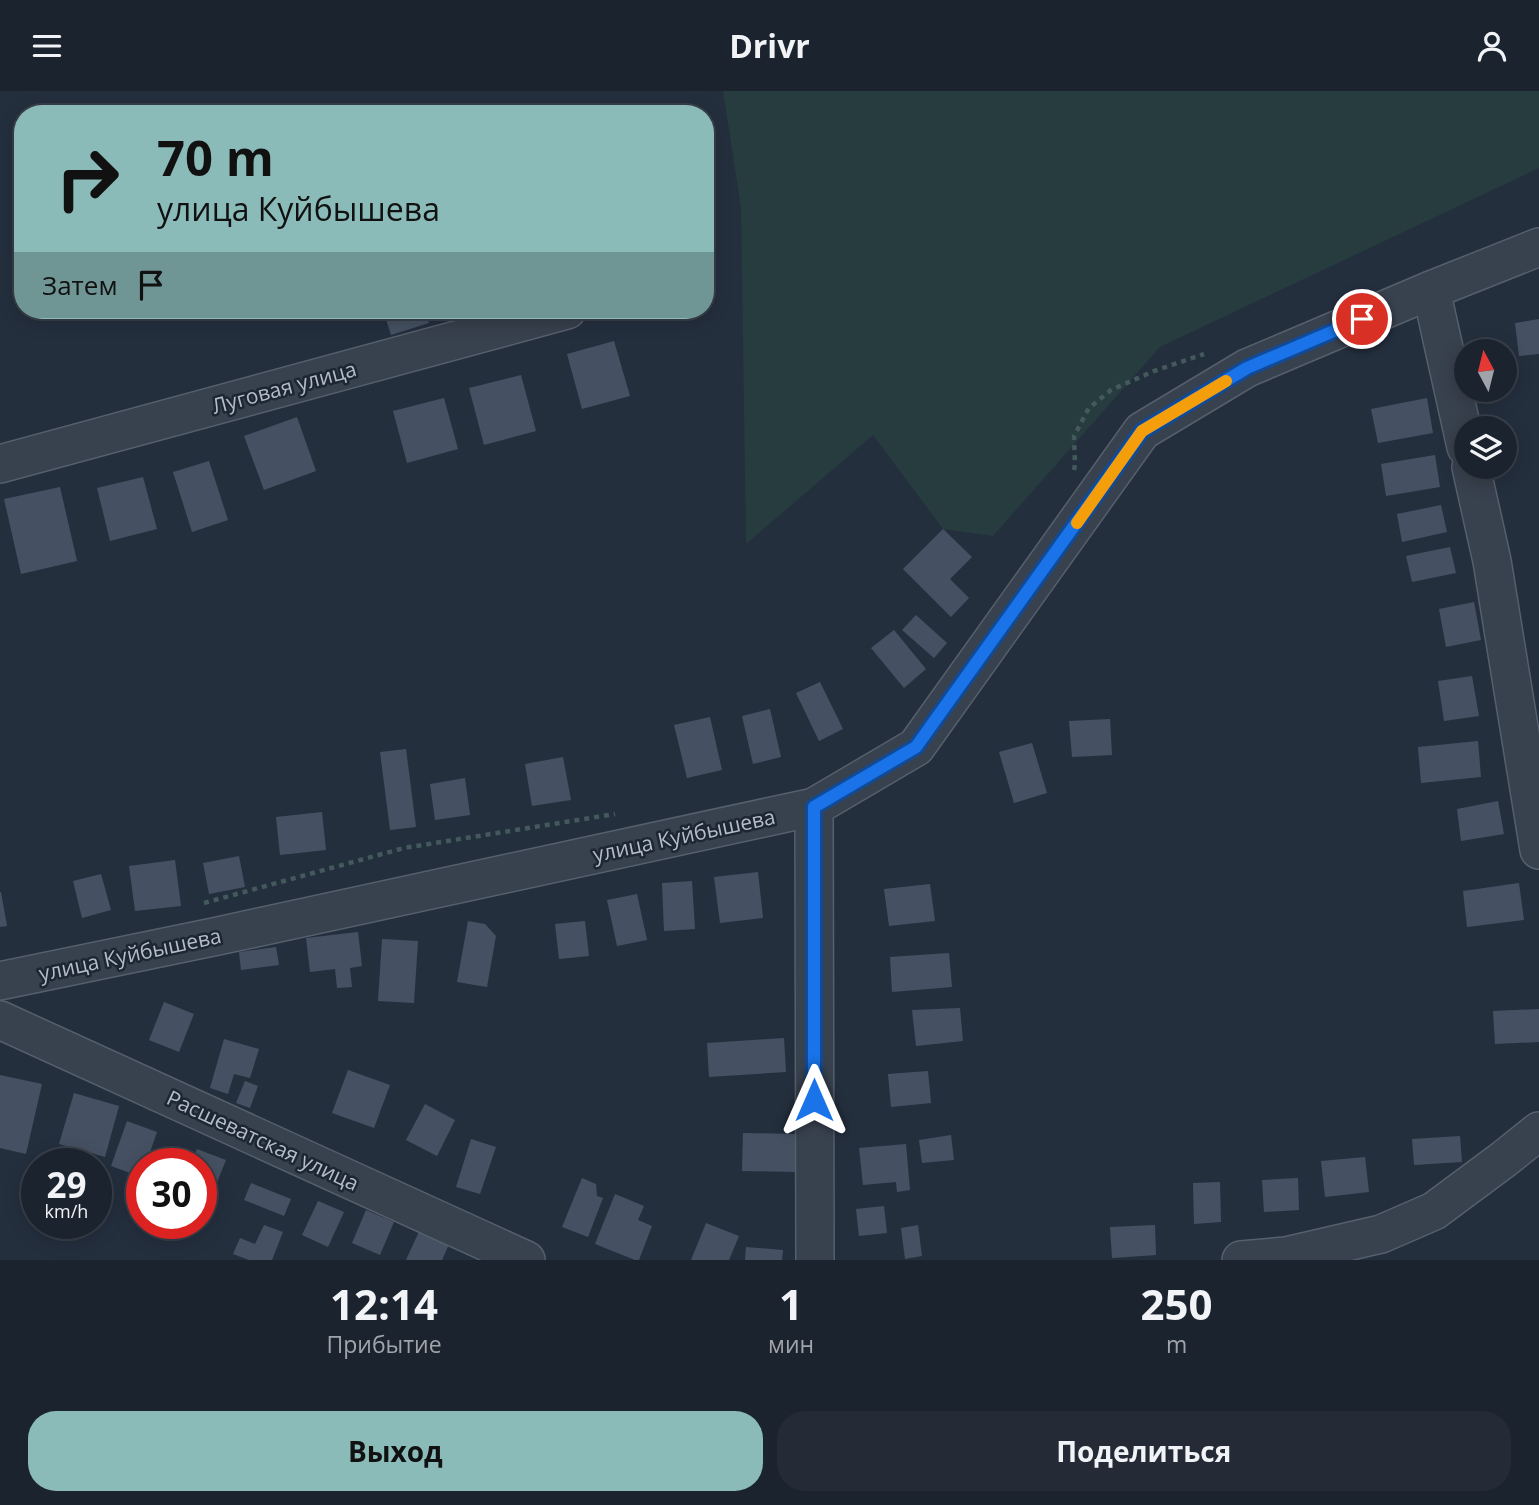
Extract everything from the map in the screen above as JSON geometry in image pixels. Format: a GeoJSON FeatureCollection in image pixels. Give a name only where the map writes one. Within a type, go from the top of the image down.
{"type":"FeatureCollection","features":[{"type":"Feature","properties":{"kind":"street","name":"улица Куйбышева"},"geometry":{"type":"LineString","coordinates":[[0,981],[814,807],[916,747],[1142,431],[1247,368],[1539,247]]}},
{"type":"Feature","properties":{"kind":"street"},"geometry":{"type":"LineString","coordinates":[[1431,290],[1459,416]]}},
{"type":"Feature","properties":{"kind":"street","name":"Луговая улица"},"geometry":{"type":"LineString","coordinates":[[0,464],[534,319]]}},
{"type":"Feature","properties":{"kind":"street"},"geometry":{"type":"LineString","coordinates":[[1474,479],[1492,561],[1539,851]]}},
{"type":"Feature","properties":{"kind":"street"},"geometry":{"type":"LineString","coordinates":[[814,807],[815,1260]]}},
{"type":"Feature","properties":{"kind":"street","name":"Расшеватская улица"},"geometry":{"type":"LineString","coordinates":[[0,1020],[526,1260]]}},
{"type":"Feature","properties":{"kind":"street"},"geometry":{"type":"LineString","coordinates":[[1241,1260],[1286,1256],[1381,1234],[1434,1211],[1539,1131]]}},
{"type":"Feature","properties":{"kind":"path"},"geometry":{"type":"LineString","coordinates":[[1073,473],[1074,436],[1088,408],[1111,390],[1154,371],[1212,352]]}},
{"type":"Feature","properties":{"kind":"path"},"geometry":{"type":"LineString","coordinates":[[204,903],[404,848],[616,814]]}},
{"type":"Feature","properties":{"kind":"green space"},"geometry":{"type":"Polygon","coordinates":[[[723,91],[1539,91],[1539,168],[1160,347],[993,536],[943,529],[873,435],[746,544],[741,208],[723,91]]]}},
{"type":"Feature","properties":{"kind":"building"},"geometry":{"type":"Polygon","coordinates":[[[386,319],[428,319],[429,323],[391,335],[386,319]]]}},
{"type":"Feature","properties":{"kind":"building"},"geometry":{"type":"Polygon","coordinates":[[[1539,319],[1539,354],[1519,356],[1515,323],[1539,319]]]}},
{"type":"Feature","properties":{"kind":"building"},"geometry":{"type":"Polygon","coordinates":[[[614,341],[630,396],[582,409],[567,354],[614,341]]]}},
{"type":"Feature","properties":{"kind":"building"},"geometry":{"type":"Polygon","coordinates":[[[521,375],[536,431],[484,445],[469,388],[521,375]]]}},
{"type":"Feature","properties":{"kind":"building"},"geometry":{"type":"Polygon","coordinates":[[[444,398],[458,449],[407,463],[393,411],[444,398]]]}},
{"type":"Feature","properties":{"kind":"building"},"geometry":{"type":"Polygon","coordinates":[[[1427,398],[1433,433],[1378,443],[1371,409],[1427,398]]]}},
{"type":"Feature","properties":{"kind":"building"},"geometry":{"type":"Polygon","coordinates":[[[297,417],[316,471],[264,490],[244,436],[297,417]]]}},
{"type":"Feature","properties":{"kind":"building"},"geometry":{"type":"Polygon","coordinates":[[[1435,455],[1440,487],[1386,496],[1381,464],[1435,455]]]}},
{"type":"Feature","properties":{"kind":"building"},"geometry":{"type":"Polygon","coordinates":[[[209,461],[228,520],[192,532],[173,472],[209,461]]]}},
{"type":"Feature","properties":{"kind":"building"},"geometry":{"type":"Polygon","coordinates":[[[143,477],[157,529],[110,541],[97,488],[143,477]]]}},
{"type":"Feature","properties":{"kind":"building"},"geometry":{"type":"Polygon","coordinates":[[[60,487],[77,561],[21,574],[4,499],[60,487]]]}},
{"type":"Feature","properties":{"kind":"building"},"geometry":{"type":"Polygon","coordinates":[[[1441,505],[1447,532],[1402,542],[1397,514],[1441,505]]]}},
{"type":"Feature","properties":{"kind":"building"},"geometry":{"type":"Polygon","coordinates":[[[943,529],[972,557],[950,579],[969,598],[951,617],[903,569],[943,529]]]}},
{"type":"Feature","properties":{"kind":"building"},"geometry":{"type":"Polygon","coordinates":[[[1450,547],[1456,573],[1412,582],[1406,556],[1450,547]]]}},
{"type":"Feature","properties":{"kind":"building"},"geometry":{"type":"Polygon","coordinates":[[[1474,602],[1481,640],[1446,647],[1439,609],[1474,602]]]}},
{"type":"Feature","properties":{"kind":"building"},"geometry":{"type":"Polygon","coordinates":[[[916,615],[947,643],[934,658],[902,630],[916,615]]]}},
{"type":"Feature","properties":{"kind":"building"},"geometry":{"type":"Polygon","coordinates":[[[894,630],[926,669],[904,688],[871,648],[894,630]]]}},
{"type":"Feature","properties":{"kind":"building"},"geometry":{"type":"Polygon","coordinates":[[[1472,676],[1479,716],[1444,721],[1438,681],[1472,676]]]}},
{"type":"Feature","properties":{"kind":"building"},"geometry":{"type":"Polygon","coordinates":[[[820,682],[843,729],[819,741],[796,693],[820,682]]]}},
{"type":"Feature","properties":{"kind":"building"},"geometry":{"type":"Polygon","coordinates":[[[770,709],[781,757],[753,764],[742,716],[770,709]]]}},
{"type":"Feature","properties":{"kind":"building"},"geometry":{"type":"Polygon","coordinates":[[[710,717],[722,770],[687,778],[674,725],[710,717]]]}},
{"type":"Feature","properties":{"kind":"building"},"geometry":{"type":"Polygon","coordinates":[[[1110,719],[1112,755],[1072,757],[1069,721],[1110,719]]]}},
{"type":"Feature","properties":{"kind":"building"},"geometry":{"type":"Polygon","coordinates":[[[1478,741],[1481,777],[1421,783],[1418,747],[1478,741]]]}},
{"type":"Feature","properties":{"kind":"building"},"geometry":{"type":"Polygon","coordinates":[[[1032,743],[1047,793],[1014,803],[999,752],[1032,743]]]}},
{"type":"Feature","properties":{"kind":"building"},"geometry":{"type":"Polygon","coordinates":[[[406,749],[416,827],[390,830],[380,752],[406,749]]]}},
{"type":"Feature","properties":{"kind":"building"},"geometry":{"type":"Polygon","coordinates":[[[563,757],[571,800],[532,806],[525,764],[563,757]]]}},
{"type":"Feature","properties":{"kind":"building"},"geometry":{"type":"Polygon","coordinates":[[[465,778],[470,815],[435,820],[430,784],[465,778]]]}},
{"type":"Feature","properties":{"kind":"building"},"geometry":{"type":"Polygon","coordinates":[[[1498,801],[1504,834],[1461,841],[1457,809],[1498,801]]]}},
{"type":"Feature","properties":{"kind":"building"},"geometry":{"type":"Polygon","coordinates":[[[322,812],[326,850],[280,855],[276,817],[322,812]]]}},
{"type":"Feature","properties":{"kind":"building"},"geometry":{"type":"Polygon","coordinates":[[[239,856],[245,887],[209,894],[203,863],[239,856]]]}},
{"type":"Feature","properties":{"kind":"building"},"geometry":{"type":"Polygon","coordinates":[[[175,860],[181,906],[135,911],[129,866],[175,860]]]}},
{"type":"Feature","properties":{"kind":"building"},"geometry":{"type":"Polygon","coordinates":[[[758,872],[763,918],[720,923],[714,877],[758,872]]]}},
{"type":"Feature","properties":{"kind":"building"},"geometry":{"type":"Polygon","coordinates":[[[101,874],[111,910],[82,918],[73,881],[101,874]]]}},
{"type":"Feature","properties":{"kind":"building"},"geometry":{"type":"Polygon","coordinates":[[[692,881],[695,929],[664,931],[662,883],[692,881]]]}},
{"type":"Feature","properties":{"kind":"building"},"geometry":{"type":"Polygon","coordinates":[[[1519,883],[1524,920],[1467,927],[1463,891],[1519,883]]]}},
{"type":"Feature","properties":{"kind":"building"},"geometry":{"type":"Polygon","coordinates":[[[930,884],[935,921],[889,926],[884,889],[930,884]]]}},
{"type":"Feature","properties":{"kind":"building"},"geometry":{"type":"Polygon","coordinates":[[[0,892],[7,926],[0,927],[0,892]]]}},
{"type":"Feature","properties":{"kind":"building"},"geometry":{"type":"Polygon","coordinates":[[[637,894],[647,940],[617,946],[607,900],[637,894]]]}},
{"type":"Feature","properties":{"kind":"building"},"geometry":{"type":"Polygon","coordinates":[[[468,921],[485,924],[496,936],[487,987],[457,982],[468,921]]]}},
{"type":"Feature","properties":{"kind":"building"},"geometry":{"type":"Polygon","coordinates":[[[585,921],[589,956],[559,959],[555,924],[585,921]]]}},
{"type":"Feature","properties":{"kind":"building"},"geometry":{"type":"Polygon","coordinates":[[[358,932],[362,966],[350,968],[352,987],[337,988],[335,969],[310,972],[306,938],[358,932]]]}},
{"type":"Feature","properties":{"kind":"building"},"geometry":{"type":"Polygon","coordinates":[[[382,939],[418,941],[414,1003],[378,1001],[382,939]]]}},
{"type":"Feature","properties":{"kind":"building"},"geometry":{"type":"Polygon","coordinates":[[[276,947],[279,965],[241,970],[239,952],[276,947]]]}},
{"type":"Feature","properties":{"kind":"building"},"geometry":{"type":"Polygon","coordinates":[[[949,953],[952,987],[892,992],[890,957],[949,953]]]}},
{"type":"Feature","properties":{"kind":"building"},"geometry":{"type":"Polygon","coordinates":[[[164,1002],[194,1014],[179,1052],[149,1040],[164,1002]]]}},
{"type":"Feature","properties":{"kind":"building"},"geometry":{"type":"Polygon","coordinates":[[[960,1008],[963,1041],[916,1046],[912,1010],[960,1008]]]}},
{"type":"Feature","properties":{"kind":"building"},"geometry":{"type":"Polygon","coordinates":[[[1539,1009],[1539,1042],[1495,1044],[1493,1011],[1539,1009]]]}},
{"type":"Feature","properties":{"kind":"building"},"geometry":{"type":"Polygon","coordinates":[[[784,1038],[786,1072],[709,1077],[707,1043],[784,1038]]]}},
{"type":"Feature","properties":{"kind":"building"},"geometry":{"type":"Polygon","coordinates":[[[224,1039],[259,1049],[250,1078],[234,1074],[228,1094],[210,1088],[224,1039]]]}},
{"type":"Feature","properties":{"kind":"building"},"geometry":{"type":"Polygon","coordinates":[[[348,1070],[390,1085],[374,1128],[332,1113],[348,1070]]]}},
{"type":"Feature","properties":{"kind":"building"},"geometry":{"type":"Polygon","coordinates":[[[928,1071],[931,1103],[891,1107],[888,1074],[928,1071]]]}},
{"type":"Feature","properties":{"kind":"building"},"geometry":{"type":"Polygon","coordinates":[[[0,1075],[42,1084],[27,1148],[21,1148],[21,1153],[0,1148],[0,1075]]]}},
{"type":"Feature","properties":{"kind":"building"},"geometry":{"type":"Polygon","coordinates":[[[245,1081],[258,1086],[250,1108],[236,1103],[245,1081]]]}},
{"type":"Feature","properties":{"kind":"building"},"geometry":{"type":"Polygon","coordinates":[[[74,1093],[119,1106],[107,1148],[73,1148],[59,1144],[74,1093]]]}},
{"type":"Feature","properties":{"kind":"building"},"geometry":{"type":"Polygon","coordinates":[[[425,1104],[455,1120],[437,1156],[406,1140],[425,1104]]]}},
{"type":"Feature","properties":{"kind":"building"},"geometry":{"type":"Polygon","coordinates":[[[127,1121],[157,1132],[152,1148],[126,1148],[126,1172],[112,1166],[127,1121]]]}},
{"type":"Feature","properties":{"kind":"building"},"geometry":{"type":"Polygon","coordinates":[[[743,1133],[796,1134],[796,1172],[742,1171],[743,1133]]]}},
{"type":"Feature","properties":{"kind":"building"},"geometry":{"type":"Polygon","coordinates":[[[951,1135],[954,1160],[922,1163],[919,1140],[951,1135]]]}},
{"type":"Feature","properties":{"kind":"building"},"geometry":{"type":"Polygon","coordinates":[[[1460,1136],[1462,1162],[1414,1165],[1412,1139],[1460,1136]]]}},
{"type":"Feature","properties":{"kind":"building"},"geometry":{"type":"Polygon","coordinates":[[[471,1139],[496,1147],[480,1194],[456,1187],[471,1139]]]}},
{"type":"Feature","properties":{"kind":"building"},"geometry":{"type":"Polygon","coordinates":[[[906,1144],[910,1190],[897,1192],[896,1182],[863,1185],[859,1148],[906,1144]]]}},
{"type":"Feature","properties":{"kind":"building"},"geometry":{"type":"Polygon","coordinates":[[[217,1157],[226,1160],[217,1182],[217,1157]]]}},
{"type":"Feature","properties":{"kind":"building"},"geometry":{"type":"Polygon","coordinates":[[[1365,1157],[1369,1192],[1325,1197],[1321,1161],[1365,1157]]]}},
{"type":"Feature","properties":{"kind":"building"},"geometry":{"type":"Polygon","coordinates":[[[582,1178],[596,1184],[597,1196],[603,1198],[588,1237],[562,1227],[582,1178]]]}},
{"type":"Feature","properties":{"kind":"building"},"geometry":{"type":"Polygon","coordinates":[[[1298,1178],[1299,1210],[1264,1212],[1262,1180],[1298,1178]]]}},
{"type":"Feature","properties":{"kind":"building"},"geometry":{"type":"Polygon","coordinates":[[[1220,1182],[1221,1222],[1194,1224],[1193,1183],[1220,1182]]]}},
{"type":"Feature","properties":{"kind":"building"},"geometry":{"type":"Polygon","coordinates":[[[251,1183],[291,1199],[284,1216],[244,1200],[251,1183]]]}},
{"type":"Feature","properties":{"kind":"building"},"geometry":{"type":"Polygon","coordinates":[[[615,1194],[644,1206],[638,1220],[652,1226],[639,1260],[595,1244],[615,1194]]]}},
{"type":"Feature","properties":{"kind":"building"},"geometry":{"type":"Polygon","coordinates":[[[318,1201],[344,1212],[328,1247],[302,1235],[318,1201]]]}},
{"type":"Feature","properties":{"kind":"building"},"geometry":{"type":"Polygon","coordinates":[[[884,1206],[887,1233],[859,1236],[856,1209],[884,1206]]]}},
{"type":"Feature","properties":{"kind":"building"},"geometry":{"type":"Polygon","coordinates":[[[366,1210],[394,1222],[380,1255],[352,1243],[366,1210]]]}},
{"type":"Feature","properties":{"kind":"building"},"geometry":{"type":"Polygon","coordinates":[[[706,1223],[739,1236],[729,1260],[691,1260],[706,1223]]]}},
{"type":"Feature","properties":{"kind":"building"},"geometry":{"type":"Polygon","coordinates":[[[264,1225],[283,1232],[272,1260],[249,1260],[233,1254],[240,1238],[255,1244],[264,1225]]]}},
{"type":"Feature","properties":{"kind":"building"},"geometry":{"type":"Polygon","coordinates":[[[918,1225],[922,1256],[905,1259],[901,1228],[918,1225]]]}},
{"type":"Feature","properties":{"kind":"building"},"geometry":{"type":"Polygon","coordinates":[[[1155,1225],[1156,1255],[1112,1258],[1110,1227],[1155,1225]]]}},
{"type":"Feature","properties":{"kind":"building"},"geometry":{"type":"Polygon","coordinates":[[[421,1227],[451,1240],[442,1260],[406,1260],[421,1227]]]}},
{"type":"Feature","properties":{"kind":"building"},"geometry":{"type":"Polygon","coordinates":[[[746,1247],[783,1250],[782,1260],[745,1260],[746,1247]]]}},
{"type":"Feature","properties":{"kind":"slow traffic"},"geometry":{"type":"LineString","coordinates":[[1077,523],[1142,431],[1226,381]]}},
{"type":"Feature","properties":{"kind":"route"},"geometry":{"type":"LineString","coordinates":[[814,1100],[814,807],[916,747],[1142,431],[1247,368],[1362,319]]}}]}
